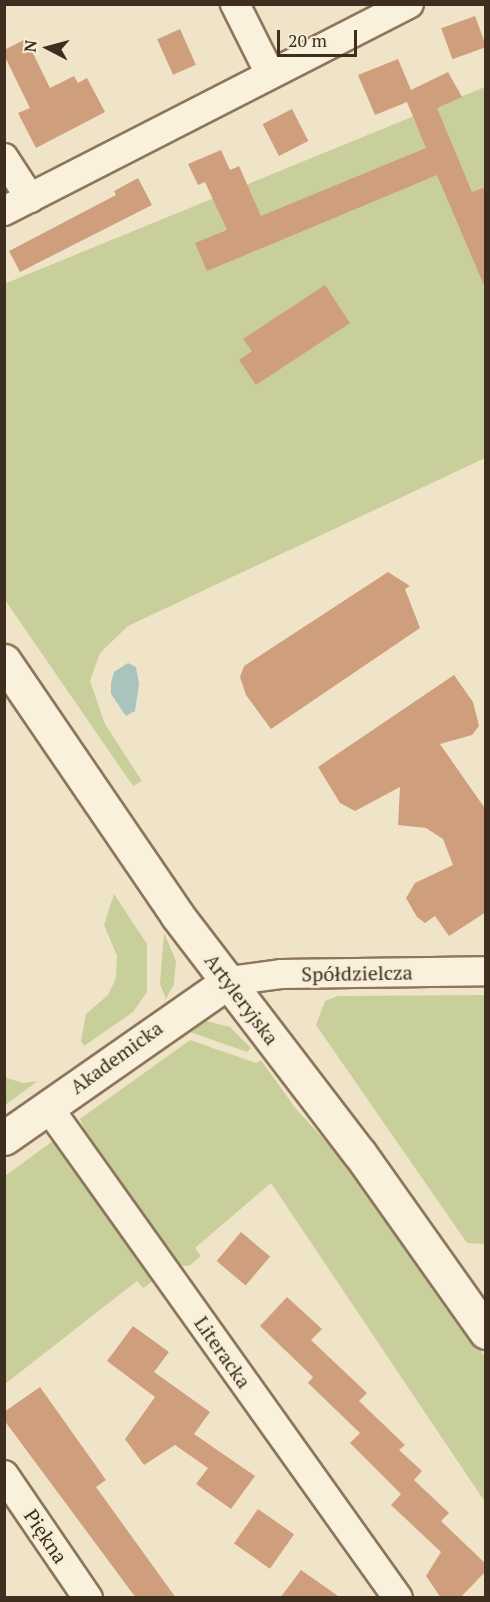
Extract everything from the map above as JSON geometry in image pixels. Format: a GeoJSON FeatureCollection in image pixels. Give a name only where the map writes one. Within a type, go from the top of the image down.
{"type":"FeatureCollection","features":[{"type":"Feature","properties":{"kind":"street"},"geometry":{"type":"LineString","coordinates":[[235,4],[270,74]]}},
{"type":"Feature","properties":{"kind":"street"},"geometry":{"type":"LineString","coordinates":[[4,211],[409,4]]}},
{"type":"Feature","properties":{"kind":"street"},"geometry":{"type":"LineString","coordinates":[[4,158],[30,198]]}},
{"type":"Feature","properties":{"kind":"street","name":"Artyleryjska"},"geometry":{"type":"LineString","coordinates":[[4,661],[177,915],[229,981],[486,1332]]}},
{"type":"Feature","properties":{"kind":"street","name":"Spółdzielcza"},"geometry":{"type":"LineString","coordinates":[[229,981],[281,974],[486,971]]}},
{"type":"Feature","properties":{"kind":"street","name":"Akademicka"},"geometry":{"type":"LineString","coordinates":[[4,1138],[229,981]]}},
{"type":"Feature","properties":{"kind":"street","name":"Literacka"},"geometry":{"type":"LineString","coordinates":[[48,1107],[398,1598]]}},
{"type":"Feature","properties":{"kind":"street","name":"Piękna"},"geometry":{"type":"LineString","coordinates":[[4,1475],[88,1598]]}},
{"type":"Feature","properties":{"kind":"green space"},"geometry":{"type":"Polygon","coordinates":[[[485,87],[485,458],[128,626],[100,653],[90,681],[105,724],[142,781],[133,786],[5,600],[4,284],[485,87]]]}},
{"type":"Feature","properties":{"kind":"green space"},"geometry":{"type":"Polygon","coordinates":[[[114,894],[147,944],[147,992],[133,1012],[84,1046],[81,1041],[86,1014],[108,995],[116,978],[117,956],[104,925],[114,894]]]}},
{"type":"Feature","properties":{"kind":"green space"},"geometry":{"type":"Polygon","coordinates":[[[164,933],[176,961],[174,984],[166,999],[160,984],[164,933]]]}},
{"type":"Feature","properties":{"kind":"green space"},"geometry":{"type":"Polygon","coordinates":[[[485,995],[485,1244],[467,1243],[316,1025],[325,1001],[338,996],[485,995]]]}},
{"type":"Feature","properties":{"kind":"green space"},"geometry":{"type":"Polygon","coordinates":[[[202,1020],[230,1027],[251,1048],[247,1052],[187,1031],[185,1026],[202,1020]]]}},
{"type":"Feature","properties":{"kind":"green space"},"geometry":{"type":"Polygon","coordinates":[[[190,1040],[256,1063],[261,1060],[296,1109],[358,1176],[485,1357],[485,1502],[271,1183],[195,1248],[201,1256],[189,1266],[177,1265],[85,1131],[80,1119],[190,1040]]]}},
{"type":"Feature","properties":{"kind":"green space"},"geometry":{"type":"Polygon","coordinates":[[[4,1077],[23,1083],[38,1081],[5,1105],[4,1077]]]}},
{"type":"Feature","properties":{"kind":"green space"},"geometry":{"type":"Polygon","coordinates":[[[54,1140],[65,1148],[154,1280],[143,1288],[137,1281],[5,1384],[5,1176],[54,1140]]]}},
{"type":"Feature","properties":{"kind":"water"},"geometry":{"type":"Polygon","coordinates":[[[128,663],[136,667],[139,684],[135,711],[126,716],[111,694],[111,683],[114,672],[128,663]]]}},
{"type":"Feature","properties":{"kind":"building"},"geometry":{"type":"Polygon","coordinates":[[[475,16],[486,47],[452,59],[441,28],[475,16]]]}},
{"type":"Feature","properties":{"kind":"building"},"geometry":{"type":"Polygon","coordinates":[[[180,29],[196,65],[173,75],[157,39],[180,29]]]}},
{"type":"Feature","properties":{"kind":"building"},"geometry":{"type":"Polygon","coordinates":[[[26,39],[50,88],[74,76],[78,83],[87,78],[105,112],[36,148],[18,113],[30,108],[4,55],[4,50],[26,39]]]}},
{"type":"Feature","properties":{"kind":"building"},"geometry":{"type":"Polygon","coordinates":[[[398,59],[411,90],[448,72],[462,97],[437,108],[472,192],[486,187],[486,290],[437,175],[207,271],[195,243],[227,230],[205,182],[198,185],[188,164],[221,150],[230,170],[239,166],[261,216],[426,148],[407,102],[375,115],[358,75],[398,59]]]}},
{"type":"Feature","properties":{"kind":"building"},"geometry":{"type":"Polygon","coordinates":[[[292,109],[308,141],[279,156],[263,124],[292,109]]]}},
{"type":"Feature","properties":{"kind":"building"},"geometry":{"type":"Polygon","coordinates":[[[138,178],[152,205],[20,272],[9,251],[116,195],[114,191],[138,178]]]}},
{"type":"Feature","properties":{"kind":"building"},"geometry":{"type":"Polygon","coordinates":[[[325,285],[350,323],[256,385],[239,360],[252,351],[243,339],[325,285]]]}},
{"type":"Feature","properties":{"kind":"building"},"geometry":{"type":"Polygon","coordinates":[[[388,572],[410,586],[405,589],[420,628],[271,729],[246,695],[240,677],[244,666],[388,572]]]}},
{"type":"Feature","properties":{"kind":"building"},"geometry":{"type":"Polygon","coordinates":[[[454,675],[473,702],[479,726],[472,735],[440,744],[486,810],[486,912],[449,936],[435,916],[425,923],[417,917],[406,898],[415,883],[453,865],[443,839],[426,828],[398,825],[400,787],[355,811],[340,803],[318,767],[454,675]]]}},
{"type":"Feature","properties":{"kind":"building"},"geometry":{"type":"Polygon","coordinates":[[[241,1232],[270,1256],[246,1286],[217,1261],[241,1232]]]}},
{"type":"Feature","properties":{"kind":"building"},"geometry":{"type":"Polygon","coordinates":[[[287,1297],[322,1329],[311,1340],[367,1393],[359,1401],[405,1445],[399,1450],[422,1471],[414,1480],[449,1513],[441,1521],[486,1564],[486,1571],[460,1598],[441,1598],[426,1576],[441,1552],[391,1505],[401,1494],[350,1443],[360,1433],[308,1383],[313,1377],[260,1326],[287,1297]]]}},
{"type":"Feature","properties":{"kind":"building"},"geometry":{"type":"Polygon","coordinates":[[[133,1326],[169,1352],[154,1372],[210,1412],[194,1434],[255,1476],[231,1509],[196,1484],[208,1468],[175,1445],[144,1465],[125,1439],[155,1397],[107,1361],[133,1326]]]}},
{"type":"Feature","properties":{"kind":"building"},"geometry":{"type":"Polygon","coordinates":[[[40,1387],[106,1480],[96,1487],[176,1598],[136,1598],[4,1420],[4,1412],[40,1387]]]}},
{"type":"Feature","properties":{"kind":"building"},"geometry":{"type":"Polygon","coordinates":[[[258,1509],[294,1534],[270,1569],[234,1543],[258,1509]]]}},
{"type":"Feature","properties":{"kind":"building"},"geometry":{"type":"Polygon","coordinates":[[[301,1570],[341,1598],[280,1598],[301,1570]]]}}]}
